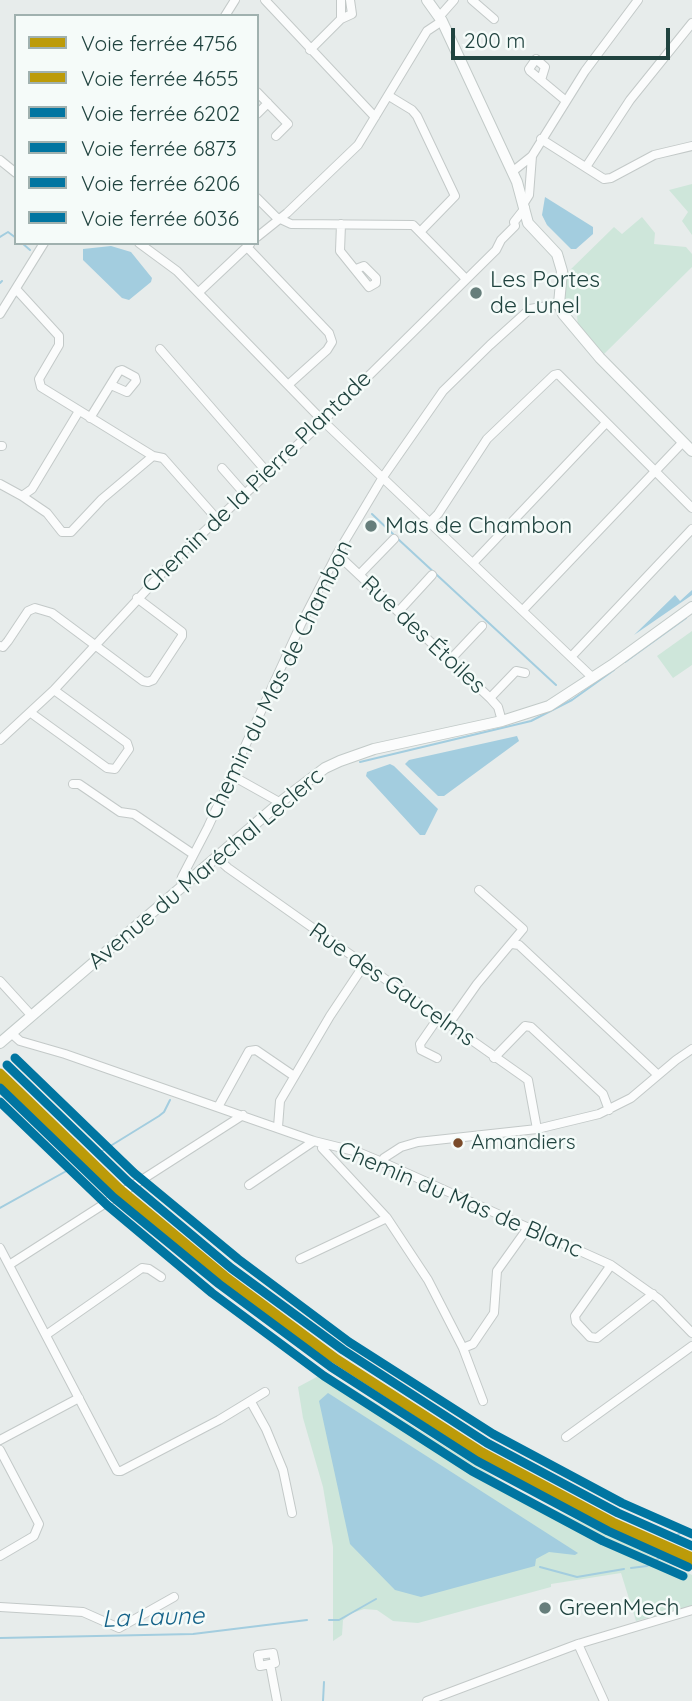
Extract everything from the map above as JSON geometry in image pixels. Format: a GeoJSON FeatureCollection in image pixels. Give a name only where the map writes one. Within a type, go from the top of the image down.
{"type":"FeatureCollection","features":[{"type":"Feature","properties":{"kind":"main road"},"geometry":{"type":"LineString","coordinates":[[431,2],[517,182],[528,223],[552,247],[561,264],[559,304],[569,322],[600,358],[692,451]]}},
{"type":"Feature","properties":{"kind":"main road","name":"Avenue du Maréchal Leclerc"},"geometry":{"type":"LineString","coordinates":[[0,1043],[308,780],[340,761],[401,742],[502,721],[550,706],[692,607]]}},
{"type":"Feature","properties":{"kind":"street"},"geometry":{"type":"LineString","coordinates":[[265,0],[375,117]]}},
{"type":"Feature","properties":{"kind":"street"},"geometry":{"type":"LineString","coordinates":[[341,0],[341,19]]}},
{"type":"Feature","properties":{"kind":"street"},"geometry":{"type":"LineString","coordinates":[[310,50],[341,19],[352,14],[350,0]]}},
{"type":"Feature","properties":{"kind":"street"},"geometry":{"type":"LineString","coordinates":[[259,235],[358,145],[427,31],[454,0]]}},
{"type":"Feature","properties":{"kind":"street"},"geometry":{"type":"LineString","coordinates":[[472,0],[494,19]]}},
{"type":"Feature","properties":{"kind":"street"},"geometry":{"type":"LineString","coordinates":[[512,172],[532,156],[566,102],[638,0]]}},
{"type":"Feature","properties":{"kind":"street"},"geometry":{"type":"LineString","coordinates":[[586,167],[630,100],[692,23]]}},
{"type":"Feature","properties":{"kind":"street"},"geometry":{"type":"LineString","coordinates":[[541,79],[566,102]]}},
{"type":"Feature","properties":{"kind":"street"},"geometry":{"type":"LineString","coordinates":[[259,94],[288,124],[275,136]]}},
{"type":"Feature","properties":{"kind":"street"},"geometry":{"type":"LineString","coordinates":[[388,96],[412,110],[417,116],[455,196],[420,232]]}},
{"type":"Feature","properties":{"kind":"street"},"geometry":{"type":"LineString","coordinates":[[259,112],[268,103]]}},
{"type":"Feature","properties":{"kind":"street"},"geometry":{"type":"LineString","coordinates":[[541,139],[604,179],[611,178],[654,155],[692,146]]}},
{"type":"Feature","properties":{"kind":"street","name":"Chemin de la Pierre Plantade"},"geometry":{"type":"LineString","coordinates":[[0,740],[54,690],[137,598],[244,493],[323,421],[496,250],[515,226],[514,222],[529,195],[532,156]]}},
{"type":"Feature","properties":{"kind":"street"},"geometry":{"type":"LineString","coordinates":[[0,160],[14,171]]}},
{"type":"Feature","properties":{"kind":"street"},"geometry":{"type":"LineString","coordinates":[[517,182],[529,180]]}},
{"type":"Feature","properties":{"kind":"street"},"geometry":{"type":"LineString","coordinates":[[259,200],[279,218],[291,224],[413,225],[466,279]]}},
{"type":"Feature","properties":{"kind":"street"},"geometry":{"type":"LineString","coordinates":[[515,226],[528,223]]}},
{"type":"Feature","properties":{"kind":"street"},"geometry":{"type":"LineString","coordinates":[[341,224],[340,251],[356,269]]}},
{"type":"Feature","properties":{"kind":"street"},"geometry":{"type":"LineString","coordinates":[[0,314],[43,245]]}},
{"type":"Feature","properties":{"kind":"street"},"geometry":{"type":"LineString","coordinates":[[142,245],[177,271],[199,292],[323,421],[593,678]]}},
{"type":"Feature","properties":{"kind":"street"},"geometry":{"type":"LineString","coordinates":[[199,292],[248,245],[328,333],[332,342],[327,350],[288,385]]}},
{"type":"Feature","properties":{"kind":"street"},"geometry":{"type":"LineString","coordinates":[[16,289],[59,336],[59,345],[38,380],[41,387],[153,456],[163,458],[217,519]]}},
{"type":"Feature","properties":{"kind":"street","name":"Chemin du Mas de Chambon"},"geometry":{"type":"LineString","coordinates":[[184,887],[181,884],[182,877],[301,624],[337,554],[383,477],[443,391],[471,363],[524,313],[534,307],[559,304]]}},
{"type":"Feature","properties":{"kind":"street"},"geometry":{"type":"LineString","coordinates":[[160,349],[267,472]]}},
{"type":"Feature","properties":{"kind":"street"},"geometry":{"type":"LineString","coordinates":[[430,522],[487,439],[554,374],[558,374],[605,424],[692,508]]}},
{"type":"Feature","properties":{"kind":"street"},"geometry":{"type":"LineString","coordinates":[[90,418],[111,385]]}},
{"type":"Feature","properties":{"kind":"street"},"geometry":{"type":"LineString","coordinates":[[22,496],[32,489],[79,411]]}},
{"type":"Feature","properties":{"kind":"street"},"geometry":{"type":"LineString","coordinates":[[473,563],[605,424]]}},
{"type":"Feature","properties":{"kind":"street"},"geometry":{"type":"LineString","coordinates":[[523,610],[683,442]]}},
{"type":"Feature","properties":{"kind":"street"},"geometry":{"type":"LineString","coordinates":[[0,484],[47,513],[62,531],[71,532],[102,499],[153,456]]}},
{"type":"Feature","properties":{"kind":"street"},"geometry":{"type":"LineString","coordinates":[[222,468],[244,493]]}},
{"type":"Feature","properties":{"kind":"street"},"geometry":{"type":"LineString","coordinates":[[571,657],[692,529]]}},
{"type":"Feature","properties":{"kind":"street"},"geometry":{"type":"LineString","coordinates":[[359,575],[394,539]]}},
{"type":"Feature","properties":{"kind":"street","name":"Rue des Étoiles"},"geometry":{"type":"LineString","coordinates":[[337,554],[490,698],[498,707],[502,721]]}},
{"type":"Feature","properties":{"kind":"street"},"geometry":{"type":"LineString","coordinates":[[399,611],[432,575]]}},
{"type":"Feature","properties":{"kind":"street"},"geometry":{"type":"LineString","coordinates":[[1,648],[28,611],[35,608],[52,613],[143,681],[148,682],[153,680],[182,632],[137,598]]}},
{"type":"Feature","properties":{"kind":"street"},"geometry":{"type":"LineString","coordinates":[[450,660],[482,626]]}},
{"type":"Feature","properties":{"kind":"street"},"geometry":{"type":"LineString","coordinates":[[490,698],[516,671],[525,673]]}},
{"type":"Feature","properties":{"kind":"street"},"geometry":{"type":"LineString","coordinates":[[31,713],[107,768],[115,769],[129,749],[127,743],[54,690]]}},
{"type":"Feature","properties":{"kind":"street"},"geometry":{"type":"LineString","coordinates":[[231,775],[281,803]]}},
{"type":"Feature","properties":{"kind":"street"},"geometry":{"type":"LineString","coordinates":[[72,784],[79,784],[120,812],[134,814],[193,854]]}},
{"type":"Feature","properties":{"kind":"street","name":"Rue des Gaucelms"},"geometry":{"type":"LineString","coordinates":[[218,859],[530,1083],[537,1129]]}},
{"type":"Feature","properties":{"kind":"street"},"geometry":{"type":"LineString","coordinates":[[448,1025],[477,984],[523,929],[479,890]]}},
{"type":"Feature","properties":{"kind":"street"},"geometry":{"type":"LineString","coordinates":[[512,944],[519,945],[658,1075]]}},
{"type":"Feature","properties":{"kind":"street"},"geometry":{"type":"LineString","coordinates":[[278,1127],[280,1101],[364,965]]}},
{"type":"Feature","properties":{"kind":"street"},"geometry":{"type":"LineString","coordinates":[[0,981],[31,1015]]}},
{"type":"Feature","properties":{"kind":"street"},"geometry":{"type":"LineString","coordinates":[[437,1058],[421,1050],[420,1044],[438,1018]]}},
{"type":"Feature","properties":{"kind":"street"},"geometry":{"type":"LineString","coordinates":[[494,1058],[525,1026],[531,1027],[603,1094],[609,1110]]}},
{"type":"Feature","properties":{"kind":"street","name":"Chemin du Mas de Blanc"},"geometry":{"type":"LineString","coordinates":[[11,1033],[20,1041],[382,1162],[611,1265],[653,1294],[692,1333]]}},
{"type":"Feature","properties":{"kind":"street"},"geometry":{"type":"LineString","coordinates":[[382,1162],[401,1147],[418,1142],[537,1129],[587,1118],[609,1110],[631,1098],[692,1049]]}},
{"type":"Feature","properties":{"kind":"street"},"geometry":{"type":"LineString","coordinates":[[218,1107],[249,1051],[256,1050],[294,1076]]}},
{"type":"Feature","properties":{"kind":"street"},"geometry":{"type":"LineString","coordinates":[[9,1265],[243,1115]]}},
{"type":"Feature","properties":{"kind":"street"},"geometry":{"type":"LineString","coordinates":[[249,1185],[318,1142],[387,1218],[428,1280],[463,1348],[483,1401]]}},
{"type":"Feature","properties":{"kind":"street"},"geometry":{"type":"LineString","coordinates":[[300,1259],[387,1218]]}},
{"type":"Feature","properties":{"kind":"street"},"geometry":{"type":"LineString","coordinates":[[463,1348],[473,1344],[494,1313],[497,1271],[527,1228]]}},
{"type":"Feature","properties":{"kind":"street"},"geometry":{"type":"LineString","coordinates":[[0,1248],[114,1466],[121,1471],[265,1392]]}},
{"type":"Feature","properties":{"kind":"street"},"geometry":{"type":"LineString","coordinates":[[611,1265],[575,1316],[576,1322],[591,1343],[653,1294]]}},
{"type":"Feature","properties":{"kind":"street"},"geometry":{"type":"LineString","coordinates":[[46,1335],[142,1268],[162,1277]]}},
{"type":"Feature","properties":{"kind":"street"},"geometry":{"type":"LineString","coordinates":[[566,1437],[692,1346]]}},
{"type":"Feature","properties":{"kind":"street"},"geometry":{"type":"LineString","coordinates":[[0,1440],[79,1398]]}},
{"type":"Feature","properties":{"kind":"street"},"geometry":{"type":"LineString","coordinates":[[251,1402],[266,1429],[283,1471],[292,1513]]}},
{"type":"Feature","properties":{"kind":"street"},"geometry":{"type":"LineString","coordinates":[[0,1450],[39,1524],[34,1536],[0,1556]]}},
{"type":"Feature","properties":{"kind":"street"},"geometry":{"type":"LineString","coordinates":[[0,1607],[83,1612],[119,1628],[174,1597]]}},
{"type":"Feature","properties":{"kind":"street"},"geometry":{"type":"LineString","coordinates":[[427,1701],[578,1644],[692,1610]]}},
{"type":"Feature","properties":{"kind":"street"},"geometry":{"type":"LineString","coordinates":[[578,1644],[604,1701]]}},
{"type":"Feature","properties":{"kind":"street"},"geometry":{"type":"LineString","coordinates":[[270,1664],[277,1701]]}},
{"type":"Feature","properties":{"kind":"green space"},"geometry":{"type":"Polygon","coordinates":[[[692,184],[692,235],[682,221],[688,212],[669,190],[692,184]]]}},
{"type":"Feature","properties":{"kind":"green space"},"geometry":{"type":"Polygon","coordinates":[[[642,217],[655,233],[654,244],[686,247],[692,254],[692,267],[603,355],[578,328],[577,315],[567,310],[563,294],[567,273],[614,227],[622,234],[642,217]]]}},
{"type":"Feature","properties":{"kind":"green space"},"geometry":{"type":"Polygon","coordinates":[[[692,631],[692,665],[673,678],[657,656],[692,631]]]}},
{"type":"Feature","properties":{"kind":"green space"},"geometry":{"type":"Polygon","coordinates":[[[326,1372],[522,1494],[692,1575],[692,1606],[636,1621],[621,1573],[551,1584],[551,1587],[418,1623],[393,1621],[377,1610],[364,1609],[343,1620],[342,1635],[333,1641],[333,1547],[323,1487],[303,1418],[298,1387],[326,1372]]]}},
{"type":"Feature","properties":{"kind":"water"},"geometry":{"type":"Polygon","coordinates":[[[545,197],[593,227],[593,234],[576,249],[571,249],[547,225],[542,215],[545,197]]]}},
{"type":"Feature","properties":{"kind":"water"},"geometry":{"type":"Polygon","coordinates":[[[111,246],[131,252],[152,278],[151,282],[129,300],[122,298],[83,260],[83,249],[111,246]]]}},
{"type":"Feature","properties":{"kind":"water"},"geometry":{"type":"Polygon","coordinates":[[[692,590],[692,595],[634,635],[675,595],[680,601],[692,590]]]}},
{"type":"Feature","properties":{"kind":"water"},"geometry":{"type":"Polygon","coordinates":[[[517,736],[519,741],[444,796],[438,796],[405,764],[409,760],[517,736]]]}},
{"type":"Feature","properties":{"kind":"water"},"geometry":{"type":"Polygon","coordinates":[[[390,764],[438,809],[425,835],[420,835],[366,776],[367,772],[390,764]]]}},
{"type":"Feature","properties":{"kind":"water"},"geometry":{"type":"Polygon","coordinates":[[[328,1393],[578,1553],[575,1555],[549,1552],[536,1559],[535,1566],[421,1597],[395,1590],[350,1544],[319,1401],[328,1393]]]}},
{"type":"Feature","properties":{"kind":"waterway"},"geometry":{"type":"LineString","coordinates":[[0,237],[8,232],[14,236]]}},
{"type":"Feature","properties":{"kind":"waterway"},"geometry":{"type":"LineString","coordinates":[[24,245],[30,250]]}},
{"type":"Feature","properties":{"kind":"waterway"},"geometry":{"type":"LineString","coordinates":[[372,514],[394,535]]}},
{"type":"Feature","properties":{"kind":"waterway"},"geometry":{"type":"LineString","coordinates":[[398,539],[556,685]]}},
{"type":"Feature","properties":{"kind":"waterway"},"geometry":{"type":"LineString","coordinates":[[625,662],[686,618]]}},
{"type":"Feature","properties":{"kind":"waterway"},"geometry":{"type":"LineString","coordinates":[[360,762],[531,721],[572,700],[614,670]]}},
{"type":"Feature","properties":{"kind":"waterway"},"geometry":{"type":"LineString","coordinates":[[99,1153],[159,1116],[170,1100]]}},
{"type":"Feature","properties":{"kind":"waterway"},"geometry":{"type":"LineString","coordinates":[[0,1101],[45,1144]]}},
{"type":"Feature","properties":{"kind":"waterway"},"geometry":{"type":"LineString","coordinates":[[0,1208],[70,1169],[61,1159]]}},
{"type":"Feature","properties":{"kind":"waterway","name":"La Laune"},"geometry":{"type":"LineString","coordinates":[[674,1537],[685,1530],[692,1532]]}},
{"type":"Feature","properties":{"kind":"waterway","name":"La Laune"},"geometry":{"type":"LineString","coordinates":[[631,1568],[647,1566],[658,1559]]}},
{"type":"Feature","properties":{"kind":"waterway","name":"La Laune"},"geometry":{"type":"LineString","coordinates":[[540,1567],[577,1577],[624,1569]]}},
{"type":"Feature","properties":{"kind":"waterway","name":"La Laune"},"geometry":{"type":"LineString","coordinates":[[329,1620],[339,1620],[376,1599]]}},
{"type":"Feature","properties":{"kind":"waterway","name":"La Laune"},"geometry":{"type":"LineString","coordinates":[[0,1638],[193,1634],[307,1620]]}},
{"type":"Feature","properties":{"kind":"waterway"},"geometry":{"type":"LineString","coordinates":[[323,1701],[324,1682]]}},
{"type":"Feature","properties":{"kind":"rail line","name":"6036"},"geometry":{"type":"LineString","coordinates":[[15,1058],[134,1173],[238,1259],[349,1342],[493,1434],[622,1503],[692,1534]]}},
{"type":"Feature","properties":{"kind":"rail line","name":"6873"},"geometry":{"type":"LineString","coordinates":[[7,1065],[127,1181],[231,1268],[343,1350],[487,1443],[618,1513],[692,1546]]}},
{"type":"Feature","properties":{"kind":"rail line","name":"4655"},"geometry":{"type":"LineString","coordinates":[[0,1073],[120,1189],[225,1276],[337,1359],[482,1452],[613,1522],[692,1557]]}},
{"type":"Feature","properties":{"kind":"rail line","name":"4756"},"geometry":{"type":"LineString","coordinates":[[0,1078],[125,1199],[198,1261],[292,1331],[481,1454],[611,1525],[692,1561]]}},
{"type":"Feature","properties":{"kind":"rail line","name":"6202"},"geometry":{"type":"LineString","coordinates":[[0,1088],[113,1197],[219,1284],[331,1367],[477,1461],[608,1531],[688,1567]]}},
{"type":"Feature","properties":{"kind":"rail line","name":"6206"},"geometry":{"type":"LineString","coordinates":[[0,1102],[107,1205],[212,1293],[324,1376],[472,1471],[603,1541],[683,1576]]}},
{"type":"Feature","properties":{"kind":"place","name":"Les Portes de Lunel"},"geometry":{"type":"Point","coordinates":[476,293]}},
{"type":"Feature","properties":{"kind":"place","name":"Mas de Chambon"},"geometry":{"type":"Point","coordinates":[371,526]}},
{"type":"Feature","properties":{"kind":"place","name":"Amandiers"},"geometry":{"type":"Point","coordinates":[458,1143]}},
{"type":"Feature","properties":{"kind":"place","name":"GreenMech"},"geometry":{"type":"Point","coordinates":[545,1608]}}]}
